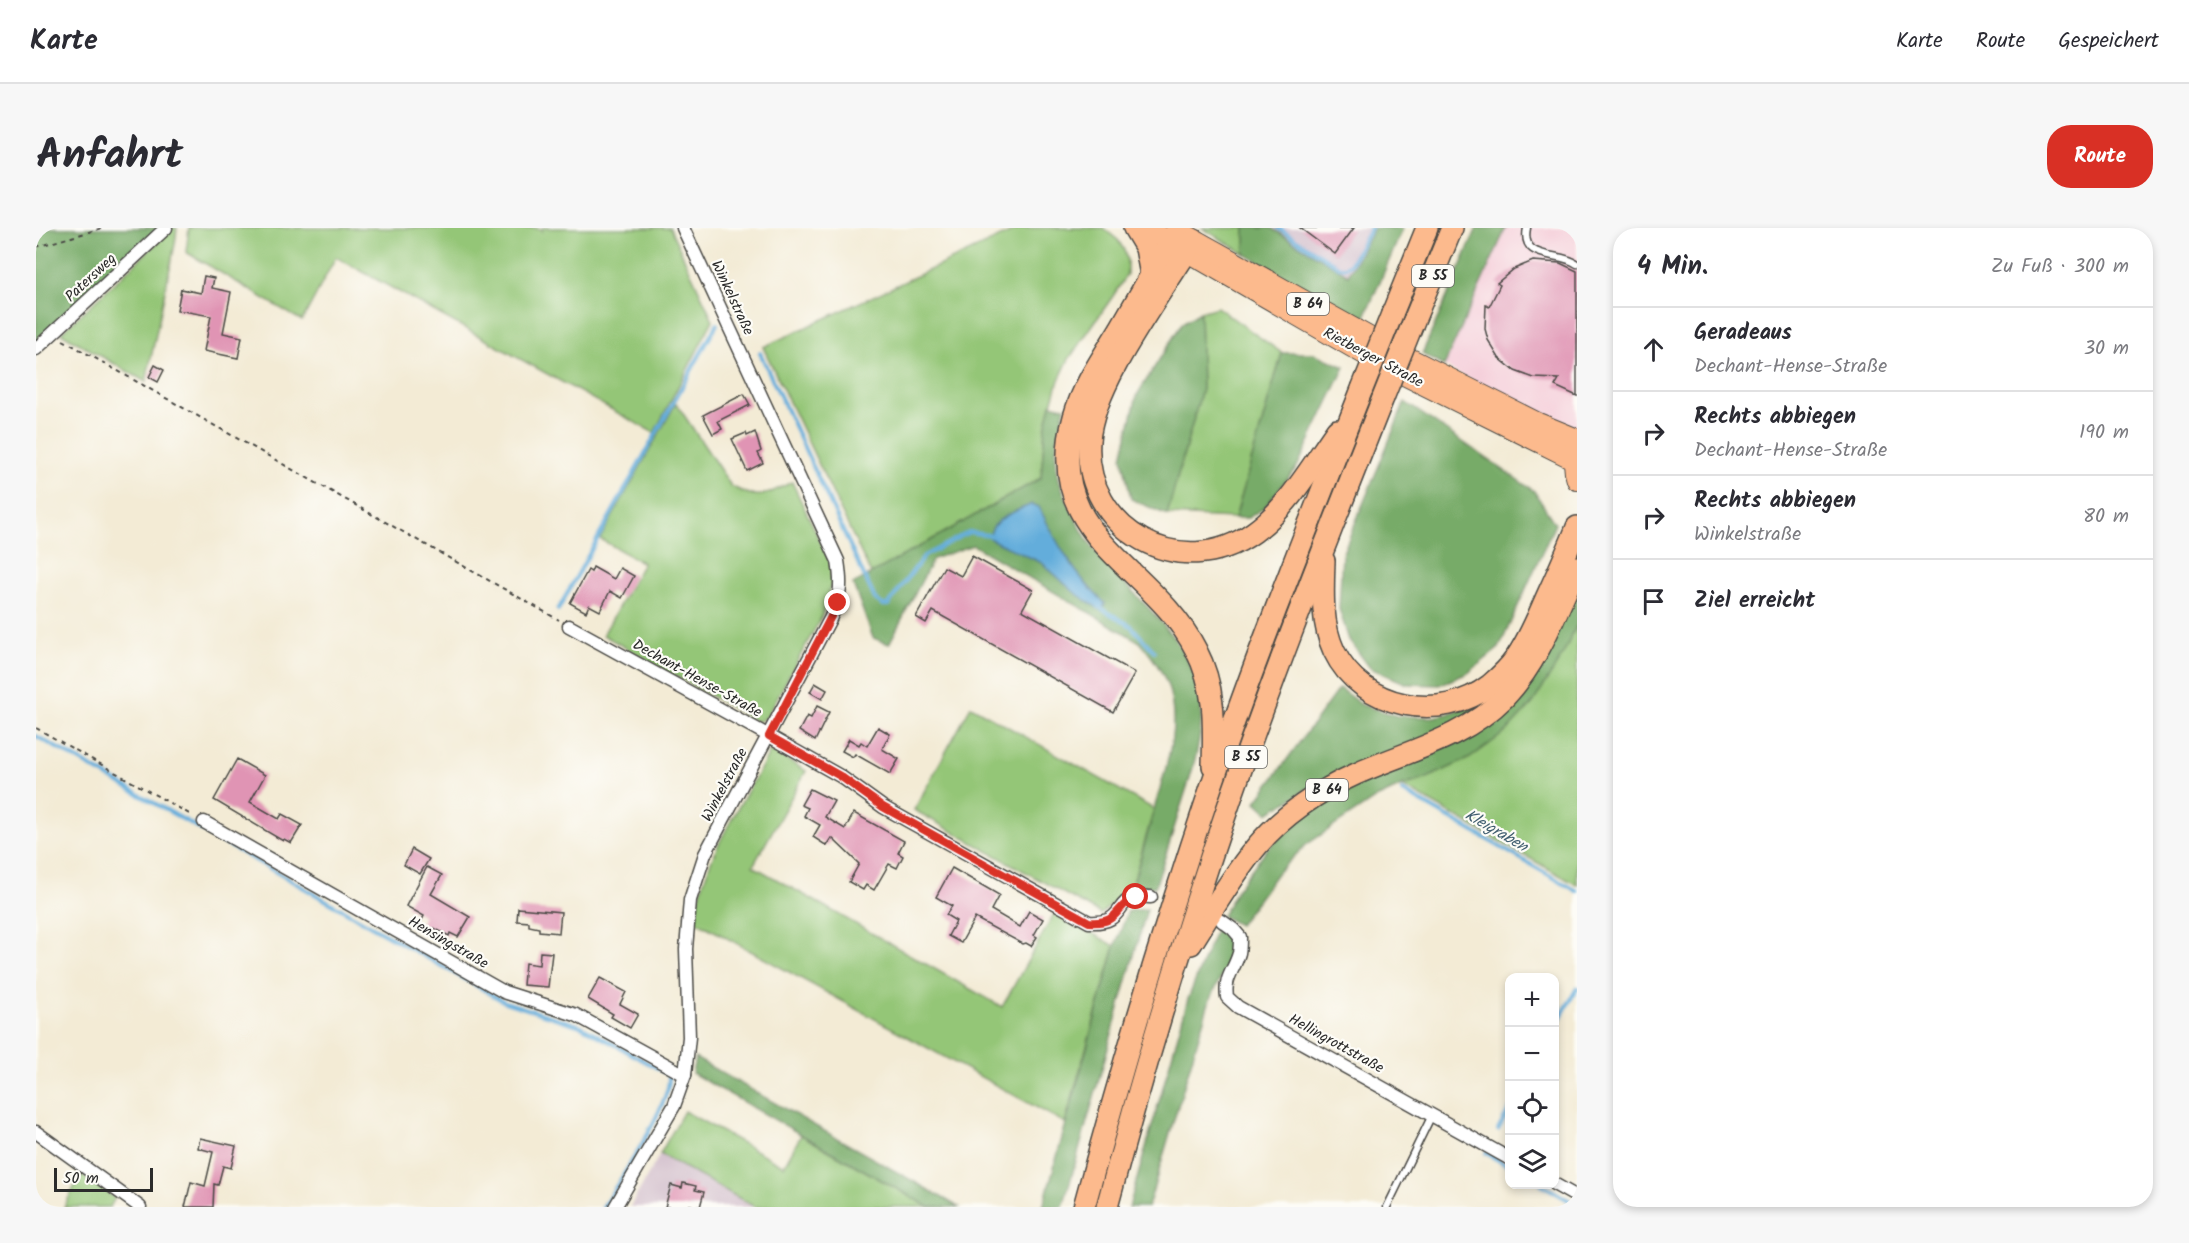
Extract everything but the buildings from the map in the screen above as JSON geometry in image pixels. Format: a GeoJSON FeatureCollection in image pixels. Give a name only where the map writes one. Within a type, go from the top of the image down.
{"type":"FeatureCollection","features":[{"type":"Feature","properties":{"kind":"highway"},"geometry":{"type":"LineString","coordinates":[[1134,228],[1146,248],[1150,275]]}},
{"type":"Feature","properties":{"kind":"highway","name":"B 55"},"geometry":{"type":"LineString","coordinates":[[1212,785],[1299,548],[1426,228]]}},
{"type":"Feature","properties":{"kind":"highway","name":"B 55"},"geometry":{"type":"LineString","coordinates":[[1175,970],[1232,795],[1324,546],[1452,228]]}},
{"type":"Feature","properties":{"kind":"highway"},"geometry":{"type":"LineString","coordinates":[[1084,1207],[1150,974],[1212,785],[1213,702],[1204,666],[1196,648],[1173,616],[1100,541],[1087,524],[1076,503],[1068,468],[1070,434],[1078,403],[1092,375],[1150,275],[1180,239]]}},
{"type":"Feature","properties":{"kind":"highway","name":"B 55"},"geometry":{"type":"LineString","coordinates":[[1180,239],[1109,379],[1092,422],[1089,441],[1092,478],[1105,506],[1125,529],[1142,541],[1161,549],[1179,552],[1198,553],[1216,550],[1235,543],[1270,519],[1285,504],[1359,397]]}},
{"type":"Feature","properties":{"kind":"highway","name":"B 55"},"geometry":{"type":"LineString","coordinates":[[1324,546],[1323,604],[1326,627],[1334,651],[1347,672],[1383,698],[1405,705],[1446,705],[1469,698],[1489,685],[1515,660],[1536,621],[1577,527]]}},
{"type":"Feature","properties":{"kind":"highway","name":"B 64"},"geometry":{"type":"LineString","coordinates":[[1107,1207],[1175,970],[1228,884],[1258,845],[1284,820],[1317,795],[1355,774],[1458,732],[1503,699],[1528,669],[1577,567]]}},
{"type":"Feature","properties":{"kind":"main road","name":"Rietberger Straße"},"geometry":{"type":"LineString","coordinates":[[1146,228],[1180,239],[1387,347],[1538,423],[1577,439]]}},
{"type":"Feature","properties":{"kind":"main road","name":"Rietberger Straße"},"geometry":{"type":"LineString","coordinates":[[1180,239],[1378,362],[1575,454]]}},
{"type":"Feature","properties":{"kind":"main road"},"geometry":{"type":"LineString","coordinates":[[1575,454],[1574,472],[1577,480]]}},
{"type":"Feature","properties":{"kind":"street","name":"Patersweg"},"geometry":{"type":"LineString","coordinates":[[36,349],[166,228]]}},
{"type":"Feature","properties":{"kind":"street","name":"Winkelstraße"},"geometry":{"type":"LineString","coordinates":[[615,1207],[674,1106],[685,1075],[690,1037],[686,949],[690,900],[705,854],[838,603],[841,585],[838,561],[683,228]]}},
{"type":"Feature","properties":{"kind":"street","name":"Dechant-Hense-Straße"},"geometry":{"type":"LineString","coordinates":[[569,626],[840,776],[883,807],[1089,922],[1103,923],[1111,920],[1127,901],[1136,897],[1151,897]]}},
{"type":"Feature","properties":{"kind":"street","name":"Hensingstraße"},"geometry":{"type":"LineString","coordinates":[[204,822],[504,992],[576,1015],[685,1075]]}},
{"type":"Feature","properties":{"kind":"street","name":"Hellingrottstraße"},"geometry":{"type":"LineString","coordinates":[[1222,921],[1240,937],[1239,952],[1227,978],[1227,997],[1238,1007],[1505,1157]]}},
{"type":"Feature","properties":{"kind":"street"},"geometry":{"type":"LineString","coordinates":[[36,1132],[140,1207]]}},
{"type":"Feature","properties":{"kind":"street"},"geometry":{"type":"LineString","coordinates":[[1559,1187],[1577,1197]]}},
{"type":"Feature","properties":{"kind":"lane"},"geometry":{"type":"LineString","coordinates":[[1527,228],[1526,236],[1529,246],[1537,252],[1561,257],[1577,264]]}},
{"type":"Feature","properties":{"kind":"lane"},"geometry":{"type":"LineString","coordinates":[[1387,1207],[1432,1115]]}},
{"type":"Feature","properties":{"kind":"path"},"geometry":{"type":"LineString","coordinates":[[36,247],[104,228]]}},
{"type":"Feature","properties":{"kind":"path"},"geometry":{"type":"LineString","coordinates":[[53,334],[569,626]]}},
{"type":"Feature","properties":{"kind":"path"},"geometry":{"type":"LineString","coordinates":[[36,728],[204,822]]}},
{"type":"Feature","properties":{"kind":"shaded area"},"geometry":{"type":"Polygon","coordinates":[[[1271,228],[1374,228],[1348,275],[1271,228]]]}},
{"type":"Feature","properties":{"kind":"shaded area"},"geometry":{"type":"Polygon","coordinates":[[[1506,228],[1577,228],[1577,429],[1560,425],[1444,366],[1506,228]]]}},
{"type":"Feature","properties":{"kind":"shaded area"},"geometry":{"type":"Polygon","coordinates":[[[660,1154],[755,1207],[630,1207],[660,1154]]]}},
{"type":"Feature","properties":{"kind":"green space"},"geometry":{"type":"Polygon","coordinates":[[[36,228],[159,228],[36,342],[36,228]]]}},
{"type":"Feature","properties":{"kind":"green space"},"geometry":{"type":"Polygon","coordinates":[[[173,228],[177,228],[175,244],[146,382],[61,333],[173,228]]]}},
{"type":"Feature","properties":{"kind":"green space"},"geometry":{"type":"Polygon","coordinates":[[[189,228],[536,228],[542,231],[542,228],[670,228],[713,320],[654,433],[336,257],[302,321],[186,252],[189,228]]]}},
{"type":"Feature","properties":{"kind":"green space"},"geometry":{"type":"Polygon","coordinates":[[[1020,228],[1103,228],[1118,240],[1127,260],[1127,274],[1069,359],[1059,380],[1045,428],[1041,478],[871,574],[763,347],[1020,228]]]}},
{"type":"Feature","properties":{"kind":"green space"},"geometry":{"type":"Polygon","coordinates":[[[1202,228],[1245,228],[1245,254],[1202,228]]]}},
{"type":"Feature","properties":{"kind":"green space"},"geometry":{"type":"Polygon","coordinates":[[[1245,228],[1271,228],[1348,275],[1374,228],[1403,228],[1363,321],[1245,254],[1245,228]]]}},
{"type":"Feature","properties":{"kind":"green space"},"geometry":{"type":"Polygon","coordinates":[[[1477,228],[1506,228],[1444,366],[1422,354],[1477,228]]]}},
{"type":"Feature","properties":{"kind":"green space"},"geometry":{"type":"Polygon","coordinates":[[[1217,307],[1282,353],[1235,518],[1167,515],[1202,389],[1200,312],[1217,307]]]}},
{"type":"Feature","properties":{"kind":"green space"},"geometry":{"type":"Polygon","coordinates":[[[1200,312],[1202,389],[1167,515],[1131,499],[1122,457],[1137,395],[1182,323],[1200,312]]]}},
{"type":"Feature","properties":{"kind":"green space"},"geometry":{"type":"Polygon","coordinates":[[[1282,353],[1313,353],[1345,367],[1297,467],[1264,508],[1248,518],[1235,518],[1282,353]]]}},
{"type":"Feature","properties":{"kind":"green space"},"geometry":{"type":"Polygon","coordinates":[[[1405,402],[1534,491],[1555,524],[1499,648],[1468,673],[1439,685],[1407,684],[1370,668],[1349,640],[1339,609],[1342,555],[1405,402]]]}},
{"type":"Feature","properties":{"kind":"green space"},"geometry":{"type":"Polygon","coordinates":[[[676,403],[731,486],[749,494],[762,495],[792,482],[831,564],[831,585],[822,616],[766,718],[757,722],[603,635],[643,563],[600,539],[676,403]]]}},
{"type":"Feature","properties":{"kind":"green space"},"geometry":{"type":"Polygon","coordinates":[[[1051,404],[1065,407],[1058,435],[1056,466],[1061,486],[1077,521],[1093,548],[1174,638],[1196,680],[1201,703],[1201,730],[1196,757],[1155,887],[1132,886],[1168,761],[1173,715],[1165,678],[1140,642],[973,545],[933,559],[889,644],[873,638],[853,584],[1041,478],[1045,428],[1051,404]]]}},
{"type":"Feature","properties":{"kind":"green space"},"geometry":{"type":"Polygon","coordinates":[[[1577,589],[1577,624],[1562,656],[1533,703],[1507,731],[1470,758],[1376,798],[1306,845],[1278,872],[1239,925],[1222,916],[1237,889],[1266,850],[1290,827],[1322,802],[1357,782],[1461,740],[1577,589]]]}},
{"type":"Feature","properties":{"kind":"green space"},"geometry":{"type":"Polygon","coordinates":[[[1577,624],[1577,885],[1402,786],[1425,779],[1562,656],[1577,624]]]}},
{"type":"Feature","properties":{"kind":"green space"},"geometry":{"type":"Polygon","coordinates":[[[1339,688],[1362,705],[1397,716],[1433,717],[1448,714],[1484,698],[1489,704],[1457,726],[1309,788],[1268,813],[1256,802],[1339,688]]]}},
{"type":"Feature","properties":{"kind":"green space"},"geometry":{"type":"Polygon","coordinates":[[[971,706],[1154,809],[1132,886],[1101,914],[914,810],[971,706]]]}},
{"type":"Feature","properties":{"kind":"green space"},"geometry":{"type":"Polygon","coordinates":[[[771,750],[806,771],[753,866],[1002,1007],[1055,912],[1115,946],[1065,1123],[696,921],[705,876],[714,854],[724,832],[771,750]]]}},
{"type":"Feature","properties":{"kind":"green space"},"geometry":{"type":"Polygon","coordinates":[[[1147,909],[1063,1207],[1043,1207],[1115,946],[1128,911],[1147,909]]]}},
{"type":"Feature","properties":{"kind":"green space"},"geometry":{"type":"Polygon","coordinates":[[[1217,926],[1231,940],[1234,951],[1210,999],[1148,1207],[1129,1207],[1188,999],[1217,926]]]}},
{"type":"Feature","properties":{"kind":"green space"},"geometry":{"type":"Polygon","coordinates":[[[695,1058],[959,1207],[929,1207],[692,1073],[695,1058]]]}},
{"type":"Feature","properties":{"kind":"green space"},"geometry":{"type":"Polygon","coordinates":[[[684,1111],[784,1166],[801,1135],[929,1207],[755,1207],[660,1154],[684,1111]]]}},
{"type":"Feature","properties":{"kind":"green space"},"geometry":{"type":"Polygon","coordinates":[[[81,1174],[115,1198],[110,1207],[64,1207],[81,1174]]]}},
{"type":"Feature","properties":{"kind":"water"},"geometry":{"type":"Polygon","coordinates":[[[1032,504],[1039,507],[1075,570],[1105,603],[1102,611],[1074,592],[1042,563],[990,539],[991,532],[998,521],[1032,504]]]}},
{"type":"Feature","properties":{"kind":"waterway"},"geometry":{"type":"LineString","coordinates":[[1278,228],[1339,267],[1346,267],[1350,264],[1371,228]]}},
{"type":"Feature","properties":{"kind":"waterway"},"geometry":{"type":"LineString","coordinates":[[558,610],[717,324]]}},
{"type":"Feature","properties":{"kind":"waterway"},"geometry":{"type":"LineString","coordinates":[[760,353],[875,599],[883,605],[888,605],[924,556],[969,532],[993,536]]}},
{"type":"Feature","properties":{"kind":"waterway","name":"Kleigraben"},"geometry":{"type":"LineString","coordinates":[[1099,607],[1131,626],[1154,651]]}},
{"type":"Feature","properties":{"kind":"waterway"},"geometry":{"type":"LineString","coordinates":[[36,736],[505,1002],[581,1026],[668,1074],[664,1101],[655,1120],[603,1207]]}},
{"type":"Feature","properties":{"kind":"waterway","name":"Kleigraben"},"geometry":{"type":"LineString","coordinates":[[1402,791],[1577,891]]}},
{"type":"Feature","properties":{"kind":"waterway","name":"Kleigraben"},"geometry":{"type":"LineString","coordinates":[[1555,1027],[1577,988]]}},
{"type":"Feature","properties":{"kind":"waterway","name":"Kleigraben"},"geometry":{"type":"LineString","coordinates":[[1498,1130],[1505,1118]]}},
{"type":"Feature","properties":{"kind":"waterway","name":"Kleigraben"},"geometry":{"type":"LineString","coordinates":[[1486,1153],[1505,1164]]}},
{"type":"Feature","properties":{"kind":"waterway","name":"Kleigraben"},"geometry":{"type":"LineString","coordinates":[[1550,1189],[1577,1205]]}},
{"type":"Feature","properties":{"kind":"route"},"geometry":{"type":"LineString","coordinates":[[838,603],[769,736],[840,776],[883,807],[1089,922],[1103,923],[1111,920],[1127,901],[1136,897]]}}]}
